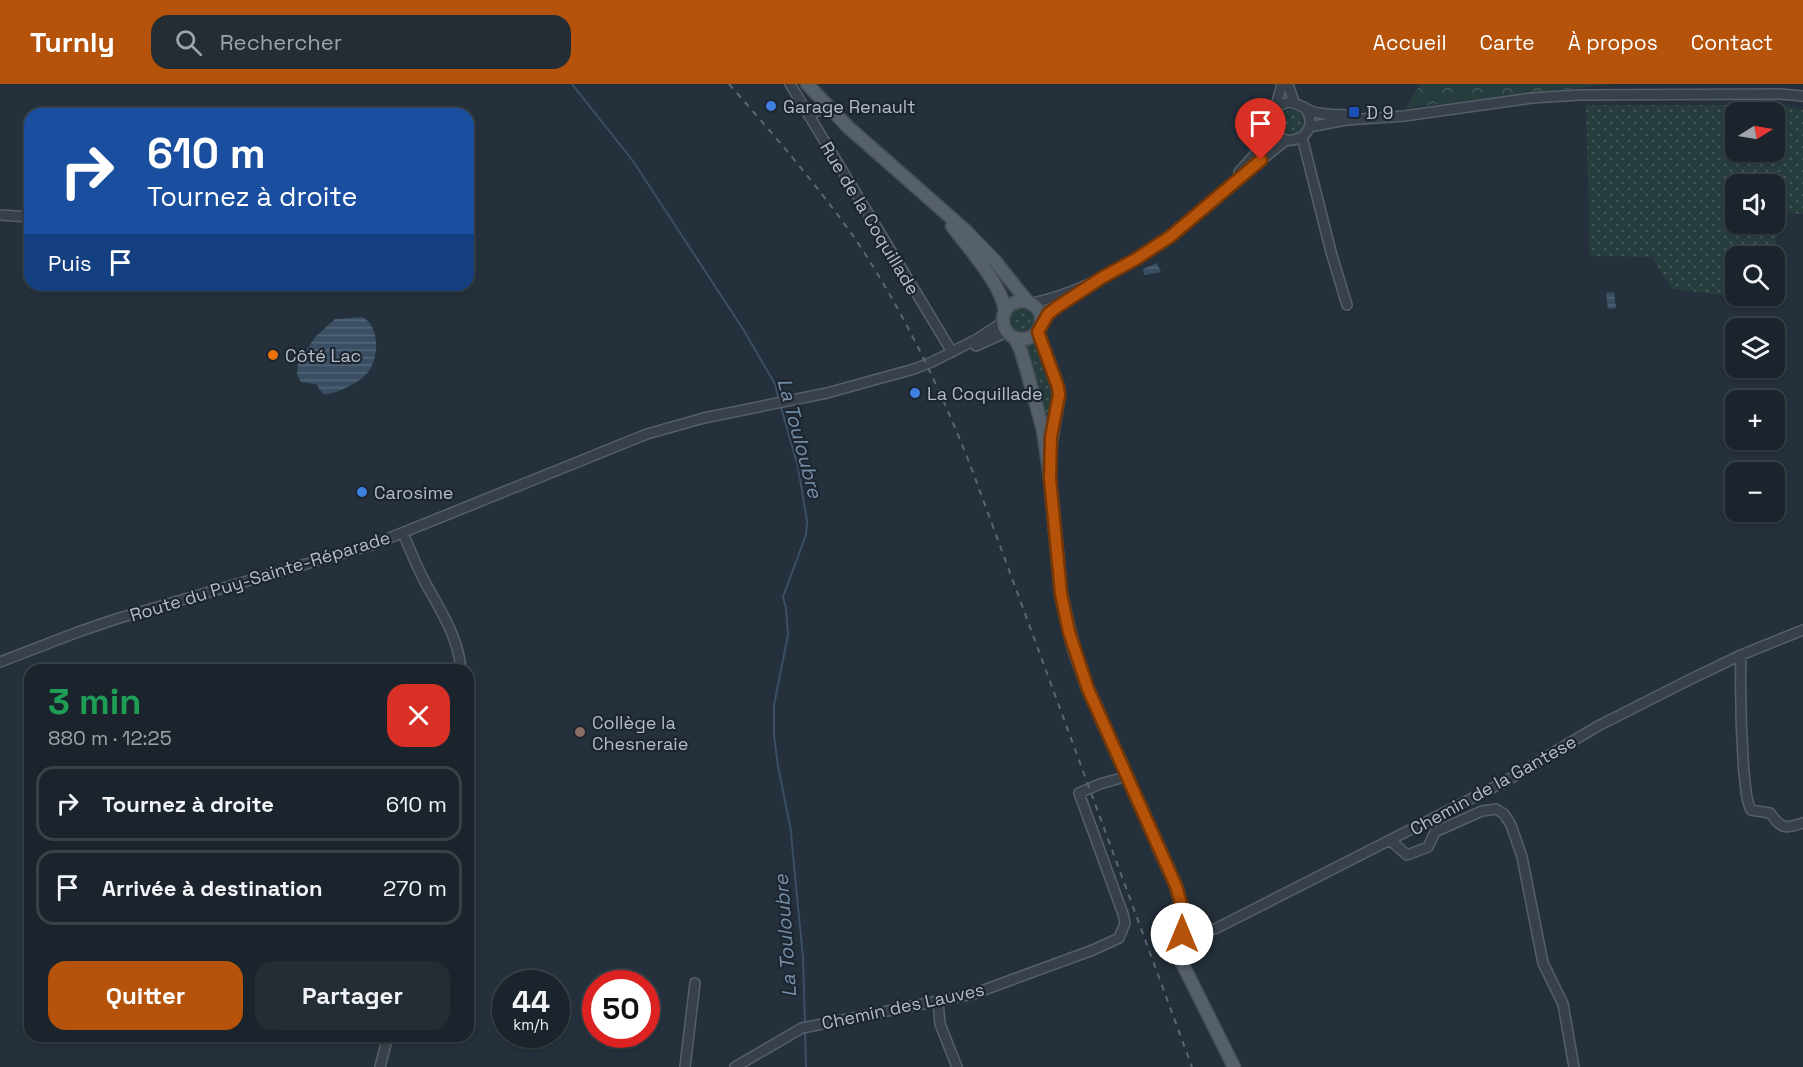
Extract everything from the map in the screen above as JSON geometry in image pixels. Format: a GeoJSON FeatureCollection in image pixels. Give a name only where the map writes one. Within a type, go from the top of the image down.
{"type":"FeatureCollection","features":[{"type":"Feature","properties":{"kind":"main road"},"geometry":{"type":"LineString","coordinates":[[807,84],[848,127],[965,230],[1040,312],[1040,328],[1059,395],[1051,437],[1050,478]]}},
{"type":"Feature","properties":{"kind":"main road"},"geometry":{"type":"LineString","coordinates":[[937,206],[1002,297],[1007,326],[1021,351],[1040,416],[1050,478],[1061,594],[1069,632],[1088,689],[1176,886],[1182,907],[1180,952],[1182,963],[1234,1067]]}},
{"type":"Feature","properties":{"kind":"main road"},"geometry":{"type":"LineString","coordinates":[[1007,326],[1010,304],[1018,301],[1030,302]]}},
{"type":"Feature","properties":{"kind":"main road"},"geometry":{"type":"LineString","coordinates":[[1007,326],[1023,340],[1031,338],[1040,328]]}},
{"type":"Feature","properties":{"kind":"street","name":"Rue de la Coquillade"},"geometry":{"type":"LineString","coordinates":[[790,84],[952,352]]}},
{"type":"Feature","properties":{"kind":"street"},"geometry":{"type":"LineString","coordinates":[[1282,84],[1272,120],[1274,130],[1277,135],[1286,140],[1297,140],[1309,128],[1309,116],[1299,105],[1288,84]]}},
{"type":"Feature","properties":{"kind":"street"},"geometry":{"type":"LineString","coordinates":[[1309,128],[1346,120],[1404,116],[1533,98],[1579,95],[1780,94],[1803,96]]}},
{"type":"Feature","properties":{"kind":"street"},"geometry":{"type":"LineString","coordinates":[[1275,110],[1283,104],[1299,105],[1317,113],[1404,116]]}},
{"type":"Feature","properties":{"kind":"street"},"geometry":{"type":"LineString","coordinates":[[809,116],[826,105]]}},
{"type":"Feature","properties":{"kind":"street"},"geometry":{"type":"LineString","coordinates":[[1215,198],[1253,158],[1274,130]]}},
{"type":"Feature","properties":{"kind":"street"},"geometry":{"type":"LineString","coordinates":[[1302,137],[1347,305]]}},
{"type":"Feature","properties":{"kind":"street"},"geometry":{"type":"LineString","coordinates":[[1040,328],[1048,314],[1057,307],[1171,236],[1286,140]]}},
{"type":"Feature","properties":{"kind":"street"},"geometry":{"type":"LineString","coordinates":[[0,215],[24,217]]}},
{"type":"Feature","properties":{"kind":"street"},"geometry":{"type":"LineString","coordinates":[[1030,302],[1050,299],[1103,277]]}},
{"type":"Feature","properties":{"kind":"street","name":"Route du Puy-Sainte-Réparade"},"geometry":{"type":"LineString","coordinates":[[932,362],[1007,326]]}},
{"type":"Feature","properties":{"kind":"street","name":"Route du Puy-Sainte-Réparade"},"geometry":{"type":"LineString","coordinates":[[0,662],[116,619],[372,545],[647,434],[704,418],[797,399],[897,374],[955,356],[1007,326]]}},
{"type":"Feature","properties":{"kind":"street"},"geometry":{"type":"LineString","coordinates":[[403,533],[456,642],[460,664]]}},
{"type":"Feature","properties":{"kind":"street","name":"Chemin de la Gantese"},"geometry":{"type":"LineString","coordinates":[[1183,924],[1215,929],[1506,781],[1598,726],[1741,655],[1803,630]]}},
{"type":"Feature","properties":{"kind":"street"},"geometry":{"type":"LineString","coordinates":[[1741,655],[1740,693],[1747,803],[1751,810],[1770,813],[1780,826],[1787,828],[1803,823]]}},
{"type":"Feature","properties":{"kind":"street","name":"Chemin des Lauves"},"geometry":{"type":"LineString","coordinates":[[735,1067],[806,1027],[974,994],[1093,950],[1119,938],[1125,923],[1123,914],[1079,793],[1128,776]]}},
{"type":"Feature","properties":{"kind":"street"},"geometry":{"type":"LineString","coordinates":[[1390,841],[1407,855],[1428,847],[1436,832],[1482,811],[1496,809],[1504,814],[1522,857],[1543,963],[1563,1004],[1574,1067]]}},
{"type":"Feature","properties":{"kind":"street"},"geometry":{"type":"LineString","coordinates":[[685,1067],[695,983]]}},
{"type":"Feature","properties":{"kind":"street"},"geometry":{"type":"LineString","coordinates":[[938,1001],[940,1024],[957,1067]]}},
{"type":"Feature","properties":{"kind":"street"},"geometry":{"type":"LineString","coordinates":[[380,1067],[386,1042]]}},
{"type":"Feature","properties":{"kind":"green space"},"geometry":{"type":"Polygon","coordinates":[[[1420,84],[1613,84],[1406,108],[1420,84]]]}},
{"type":"Feature","properties":{"kind":"green space"},"geometry":{"type":"Polygon","coordinates":[[[1586,105],[1725,105],[1725,162],[1785,162],[1785,106],[1803,110],[1803,214],[1785,213],[1785,174],[1725,174],[1725,234],[1777,234],[1775,246],[1725,246],[1725,295],[1672,289],[1652,257],[1590,256],[1586,105]]]}},
{"type":"Feature","properties":{"kind":"green space"},"geometry":{"type":"Polygon","coordinates":[[[1292,110],[1297,111],[1303,117],[1303,127],[1297,133],[1292,134],[1287,133],[1281,127],[1280,122],[1281,117],[1287,111],[1292,110]]]}},
{"type":"Feature","properties":{"kind":"green space"},"geometry":{"type":"Polygon","coordinates":[[[1023,306],[1032,310],[1036,319],[1032,328],[1023,332],[1014,328],[1010,319],[1014,310],[1023,306]]]}},
{"type":"Feature","properties":{"kind":"green space"},"geometry":{"type":"Polygon","coordinates":[[[1036,340],[1055,388],[1049,439],[1023,344],[1036,340]]]}},
{"type":"Feature","properties":{"kind":"water"},"geometry":{"type":"Polygon","coordinates":[[[1157,263],[1161,272],[1144,275],[1143,269],[1157,263]]]}},
{"type":"Feature","properties":{"kind":"water"},"geometry":{"type":"Polygon","coordinates":[[[1614,292],[1616,308],[1608,309],[1606,293],[1614,292]]]}},
{"type":"Feature","properties":{"kind":"water"},"geometry":{"type":"Polygon","coordinates":[[[362,317],[372,327],[376,341],[375,357],[369,371],[348,387],[328,394],[323,394],[316,384],[301,382],[297,375],[298,364],[315,337],[335,319],[362,317]]]}},
{"type":"Feature","properties":{"kind":"waterway","name":"La Touloubre"},"geometry":{"type":"LineString","coordinates":[[572,84],[633,161],[743,329],[775,384],[779,401]]}},
{"type":"Feature","properties":{"kind":"waterway","name":"La Touloubre"},"geometry":{"type":"LineString","coordinates":[[781,407],[798,467],[807,521],[806,535],[783,597],[788,635],[774,705],[774,736],[778,766],[791,831],[803,958],[805,1025]]}},
{"type":"Feature","properties":{"kind":"waterway","name":"La Touloubre"},"geometry":{"type":"LineString","coordinates":[[805,1031],[806,1067]]}},
{"type":"Feature","properties":{"kind":"railway"},"geometry":{"type":"LineString","coordinates":[[729,84],[812,182],[858,243],[908,327],[936,385],[974,475],[1192,1067]]}},
{"type":"Feature","properties":{"kind":"place","name":"Garage Renault"},"geometry":{"type":"Point","coordinates":[771,106]}},
{"type":"Feature","properties":{"kind":"place","name":"D 9"},"geometry":{"type":"Point","coordinates":[1354,112]}},
{"type":"Feature","properties":{"kind":"place","name":"Côté Lac"},"geometry":{"type":"Point","coordinates":[273,355]}},
{"type":"Feature","properties":{"kind":"place","name":"La Coquillade"},"geometry":{"type":"Point","coordinates":[915,393]}},
{"type":"Feature","properties":{"kind":"place","name":"Carosime"},"geometry":{"type":"Point","coordinates":[362,492]}},
{"type":"Feature","properties":{"kind":"place","name":"Collège la Chesneraie"},"geometry":{"type":"Point","coordinates":[580,732]}},
{"type":"Feature","properties":{"kind":"route"},"geometry":{"type":"LineString","coordinates":[[1182,934],[1182,907],[1169,867],[1088,689],[1069,632],[1061,594],[1050,478],[1051,437],[1059,395],[1038,332],[1048,314],[1057,307],[1171,236],[1261,160]]}}]}
